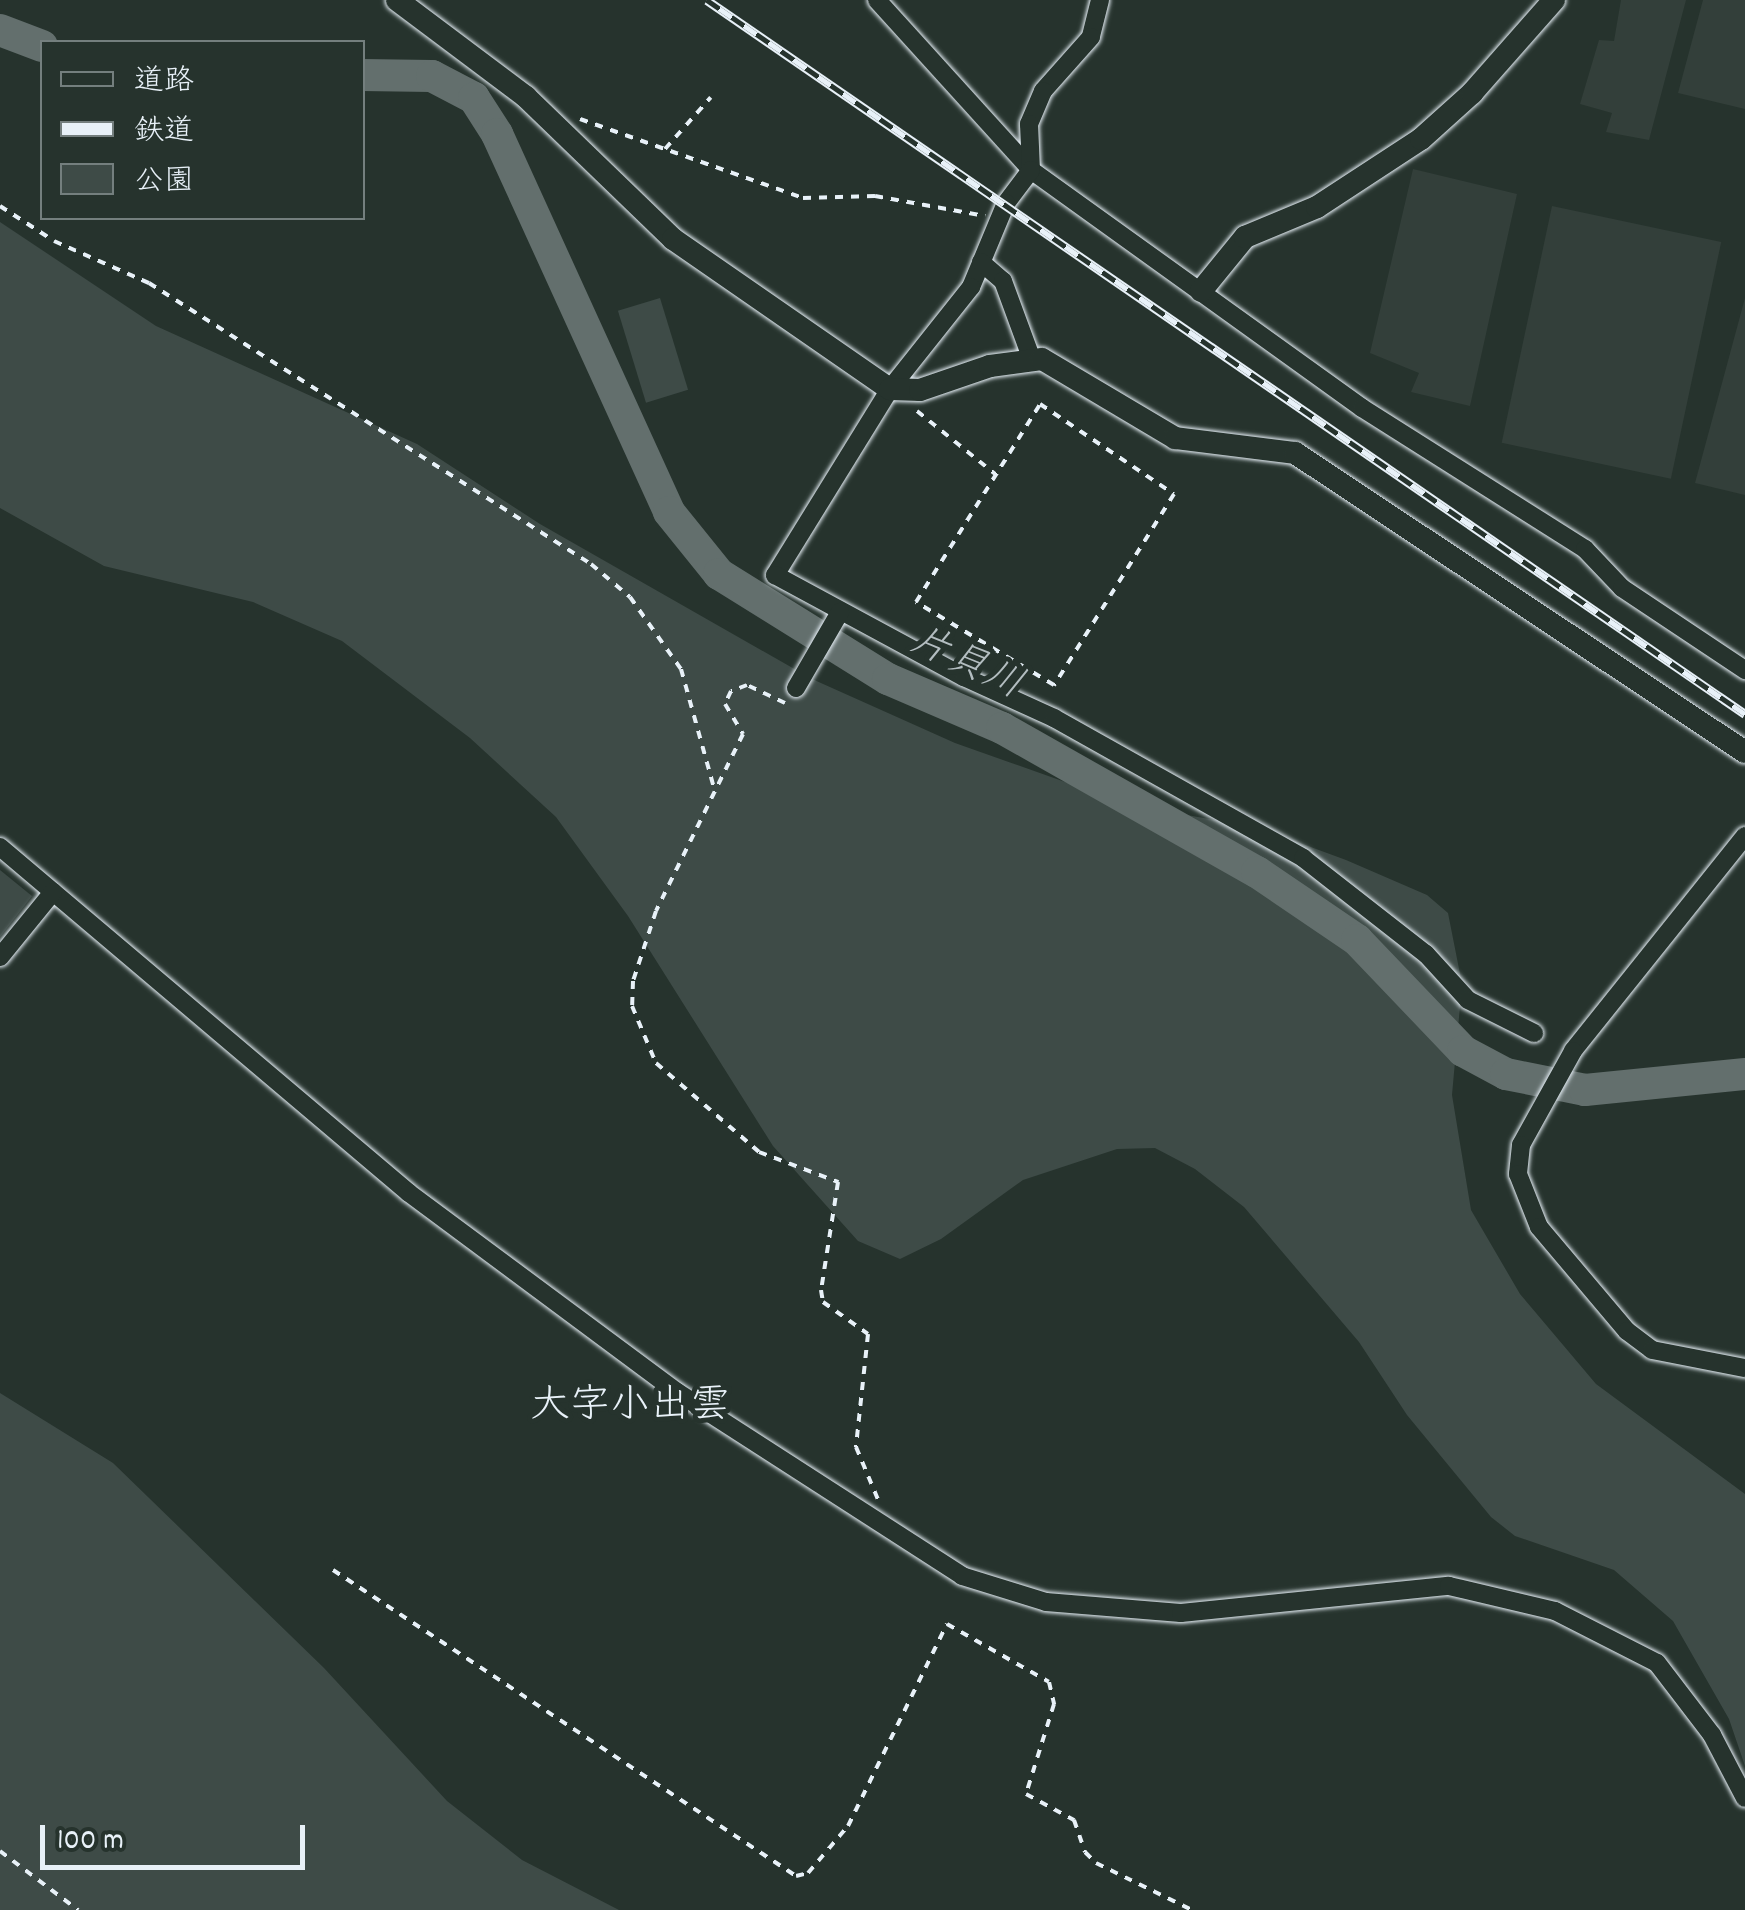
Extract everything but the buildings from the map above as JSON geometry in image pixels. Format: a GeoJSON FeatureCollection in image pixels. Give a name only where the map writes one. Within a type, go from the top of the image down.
{"type":"FeatureCollection","features":[{"type":"Feature","properties":{"kind":"street"},"geometry":{"type":"LineString","coordinates":[[397,0],[484,62],[673,239],[890,389],[920,390],[1032,360],[1068,372],[1175,438],[1295,453],[1745,752]]}},
{"type":"Feature","properties":{"kind":"street"},"geometry":{"type":"LineString","coordinates":[[878,0],[1031,170],[1490,495],[1585,549],[1622,588],[1745,670]]}},
{"type":"Feature","properties":{"kind":"street"},"geometry":{"type":"LineString","coordinates":[[1100,0],[1091,37],[1043,90],[1029,124],[1031,170],[1000,219],[970,287],[890,389],[775,575],[840,612],[1054,718],[1303,858],[1426,954],[1468,1000],[1534,1033]]}},
{"type":"Feature","properties":{"kind":"street"},"geometry":{"type":"LineString","coordinates":[[1201,291],[1245,238],[1317,207],[1422,138],[1472,93],[1554,0]]}},
{"type":"Feature","properties":{"kind":"street"},"geometry":{"type":"LineString","coordinates":[[981,262],[1004,280],[1032,360]]}},
{"type":"Feature","properties":{"kind":"street"},"geometry":{"type":"LineString","coordinates":[[796,688],[840,612]]}},
{"type":"Feature","properties":{"kind":"street"},"geometry":{"type":"LineString","coordinates":[[1745,836],[1573,1051],[1540,1103],[1521,1144],[1518,1174],[1538,1227],[1601,1308],[1652,1350],[1745,1368]]}},
{"type":"Feature","properties":{"kind":"street"},"geometry":{"type":"LineString","coordinates":[[0,847],[409,1193],[703,1410],[962,1576],[1046,1602],[1180,1612],[1449,1586],[1555,1612],[1656,1663],[1703,1721],[1745,1798]]}},
{"type":"Feature","properties":{"kind":"street"},"geometry":{"type":"LineString","coordinates":[[0,957],[53,892]]}},
{"type":"Feature","properties":{"kind":"path"},"geometry":{"type":"LineString","coordinates":[[665,149],[711,97]]}},
{"type":"Feature","properties":{"kind":"path"},"geometry":{"type":"LineString","coordinates":[[558,128],[578,119],[803,198],[875,196],[1000,219]]}},
{"type":"Feature","properties":{"kind":"path"},"geometry":{"type":"LineString","coordinates":[[0,206],[54,241],[164,293],[591,564],[642,611],[681,669],[714,790]]}},
{"type":"Feature","properties":{"kind":"path"},"geometry":{"type":"LineString","coordinates":[[890,389],[995,474]]}},
{"type":"Feature","properties":{"kind":"path"},"geometry":{"type":"LineString","coordinates":[[1040,404],[1174,494],[1054,685],[916,602],[995,474],[1040,404]]}},
{"type":"Feature","properties":{"kind":"path"},"geometry":{"type":"LineString","coordinates":[[796,688],[787,704],[747,684],[731,691],[726,704],[742,734],[644,940],[634,981],[636,1026],[656,1063],[759,1152],[838,1182],[821,1290],[823,1302],[868,1334],[856,1448],[883,1508]]}},
{"type":"Feature","properties":{"kind":"path"},"geometry":{"type":"LineString","coordinates":[[333,1570],[796,1876],[808,1872],[848,1826],[947,1624],[1049,1682],[1054,1704],[1026,1794],[1074,1820],[1085,1852],[1096,1863],[1192,1910]]}},
{"type":"Feature","properties":{"kind":"path"},"geometry":{"type":"LineString","coordinates":[[0,1850],[78,1910]]}},
{"type":"Feature","properties":{"kind":"shaded area"},"geometry":{"type":"Polygon","coordinates":[[[1621,0],[1686,0],[1649,140],[1606,132],[1612,113],[1580,104],[1599,40],[1614,41],[1621,0]]]}},
{"type":"Feature","properties":{"kind":"shaded area"},"geometry":{"type":"Polygon","coordinates":[[[1703,0],[1745,0],[1745,109],[1678,93],[1703,0]]]}},
{"type":"Feature","properties":{"kind":"shaded area"},"geometry":{"type":"Polygon","coordinates":[[[1413,169],[1517,194],[1470,406],[1411,392],[1419,373],[1370,353],[1413,169]]]}},
{"type":"Feature","properties":{"kind":"shaded area"},"geometry":{"type":"Polygon","coordinates":[[[1552,206],[1721,242],[1671,479],[1502,443],[1552,206]]]}},
{"type":"Feature","properties":{"kind":"shaded area"},"geometry":{"type":"Polygon","coordinates":[[[1745,298],[1745,495],[1695,483],[1745,298]]]}},
{"type":"Feature","properties":{"kind":"green space"},"geometry":{"type":"Polygon","coordinates":[[[0,222],[156,326],[417,444],[540,524],[812,679],[955,743],[1082,788],[1137,806],[1259,828],[1346,860],[1427,895],[1448,913],[1462,984],[1452,1095],[1471,1210],[1520,1294],[1596,1384],[1745,1494],[1745,1766],[1729,1719],[1673,1621],[1614,1570],[1515,1536],[1491,1517],[1407,1415],[1359,1342],[1244,1207],[1195,1169],[1155,1148],[1117,1149],[1023,1180],[941,1239],[900,1259],[858,1241],[773,1146],[628,916],[556,817],[470,738],[342,641],[253,602],[104,566],[0,508],[0,222]]]}},
{"type":"Feature","properties":{"kind":"green space"},"geometry":{"type":"Polygon","coordinates":[[[660,298],[688,390],[646,403],[618,311],[660,298]]]}},
{"type":"Feature","properties":{"kind":"green space"},"geometry":{"type":"Polygon","coordinates":[[[0,870],[32,896],[0,937],[0,870]]]}},
{"type":"Feature","properties":{"kind":"green space"},"geometry":{"type":"Polygon","coordinates":[[[0,1393],[113,1463],[324,1668],[447,1801],[522,1860],[619,1910],[0,1910],[0,1393]]]}},
{"type":"Feature","properties":{"kind":"waterway","name":"片貝川"},"geometry":{"type":"LineString","coordinates":[[0,30],[40,45]]}},
{"type":"Feature","properties":{"kind":"waterway","name":"片貝川"},"geometry":{"type":"LineString","coordinates":[[365,75],[432,76],[474,98],[497,134],[669,512],[719,574],[888,679],[1002,728],[1257,872],[1357,940],[1463,1051],[1506,1074],[1585,1090],[1745,1074]]}},
{"type":"Feature","properties":{"kind":"railway"},"geometry":{"type":"LineString","coordinates":[[707,0],[1745,714]]}},
{"type":"Feature","properties":{"kind":"district","name":"大字小出雲"},"geometry":{"type":"Point","coordinates":[630,1409]}}]}
